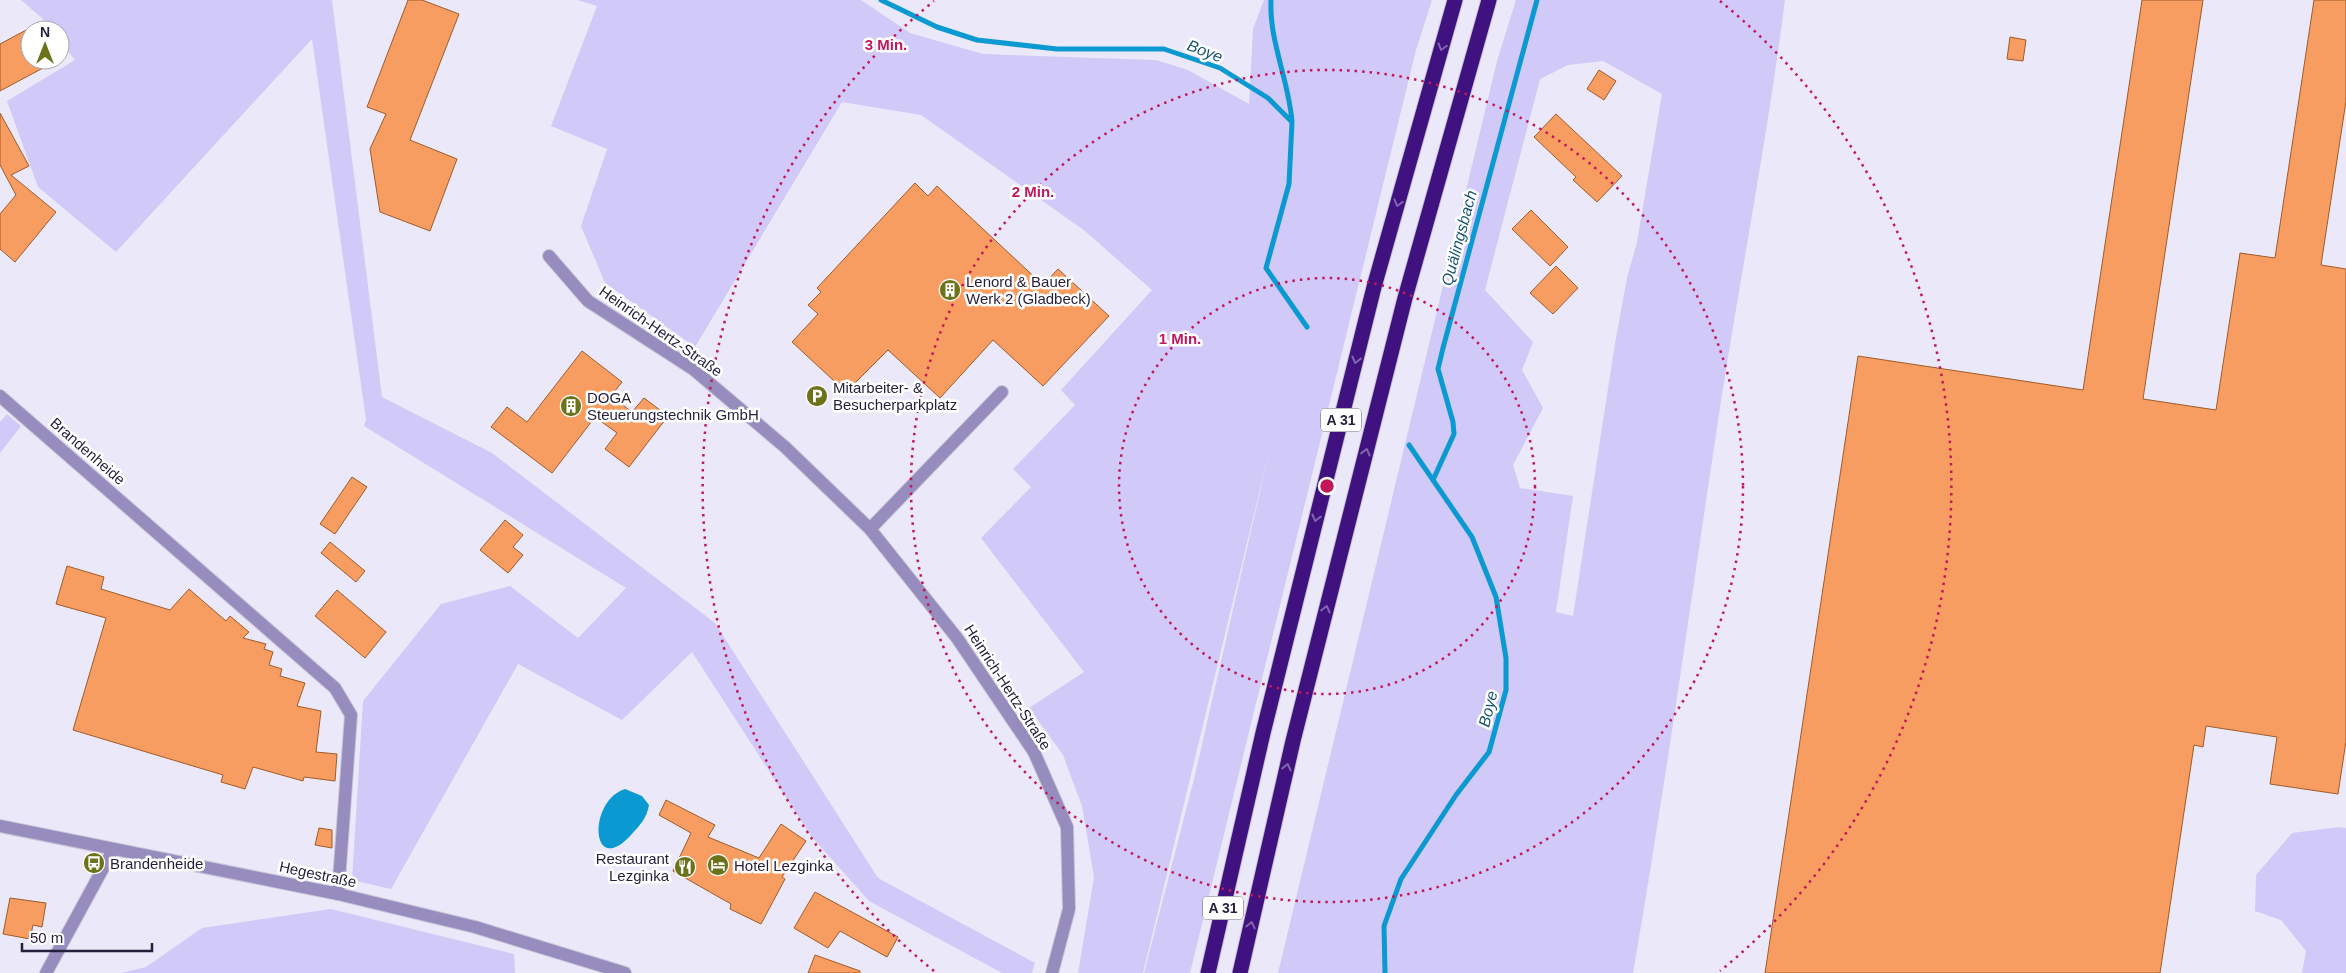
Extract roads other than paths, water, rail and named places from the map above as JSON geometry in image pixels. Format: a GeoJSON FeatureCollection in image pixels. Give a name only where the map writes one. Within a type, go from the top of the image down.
{"type":"FeatureCollection","features":[{"type":"Feature","properties":{"kind":"highway","name":"A 31"},"geometry":{"type":"LineString","coordinates":[[1208,973],[1263,733],[1374,287],[1455,0]]}},
{"type":"Feature","properties":{"kind":"highway","name":"A 31"},"geometry":{"type":"LineString","coordinates":[[1240,973],[1293,742],[1402,307],[1489,0]]}},
{"type":"Feature","properties":{"kind":"street","name":"Heinrich-Hertz-Straße"},"geometry":{"type":"LineString","coordinates":[[549,256],[588,301],[693,369],[785,447],[870,529],[957,638],[1034,752],[1067,827],[1069,909],[1052,973]]}},
{"type":"Feature","properties":{"kind":"street"},"geometry":{"type":"LineString","coordinates":[[870,529],[1002,392]]}},
{"type":"Feature","properties":{"kind":"street","name":"Brandenheide"},"geometry":{"type":"LineString","coordinates":[[0,396],[335,688],[351,714],[338,894]]}},
{"type":"Feature","properties":{"kind":"street","name":"Hegestraße"},"geometry":{"type":"LineString","coordinates":[[0,826],[338,894],[475,927],[625,973]]}},
{"type":"Feature","properties":{"kind":"street"},"geometry":{"type":"LineString","coordinates":[[46,973],[113,850]]}},
{"type":"Feature","properties":{"kind":"water"},"geometry":{"type":"Polygon","coordinates":[[[625,789],[642,796],[649,805],[647,814],[631,835],[618,846],[608,848],[602,843],[599,833],[600,820],[604,807],[613,796],[625,789]]]}},
{"type":"Feature","properties":{"kind":"waterway","name":"Boye"},"geometry":{"type":"LineString","coordinates":[[881,0],[937,27],[977,40],[1057,49],[1164,49],[1220,68],[1268,98],[1292,122],[1289,184],[1266,268],[1307,327]]}},
{"type":"Feature","properties":{"kind":"waterway"},"geometry":{"type":"LineString","coordinates":[[1271,0],[1273,31],[1292,122]]}},
{"type":"Feature","properties":{"kind":"waterway","name":"Quälingsbach"},"geometry":{"type":"LineString","coordinates":[[1433,480],[1454,434],[1453,422],[1438,369],[1537,0]]}},
{"type":"Feature","properties":{"kind":"waterway","name":"Boye"},"geometry":{"type":"LineString","coordinates":[[1385,973],[1384,926],[1401,879],[1456,795],[1489,752],[1506,690],[1506,658],[1496,597],[1472,537],[1409,445]]}},
{"type":"Feature","properties":{"kind":"place","name":"Lenord & Bauer Werk 2 (Gladbeck)"},"geometry":{"type":"Point","coordinates":[950,290]}},
{"type":"Feature","properties":{"kind":"place","name":"Mitarbeiter- & Besucherparkplatz"},"geometry":{"type":"Point","coordinates":[817,396]}},
{"type":"Feature","properties":{"kind":"place","name":"DOGA Steuerungstechnik GmbH"},"geometry":{"type":"Point","coordinates":[571,406]}},
{"type":"Feature","properties":{"kind":"place","name":"Brandenheide"},"geometry":{"type":"Point","coordinates":[94,863]}},
{"type":"Feature","properties":{"kind":"place","name":"Hotel Lezginka"},"geometry":{"type":"Point","coordinates":[718,865]}},
{"type":"Feature","properties":{"kind":"place","name":"Restaurant Lezginka"},"geometry":{"type":"Point","coordinates":[685,867]}}]}
